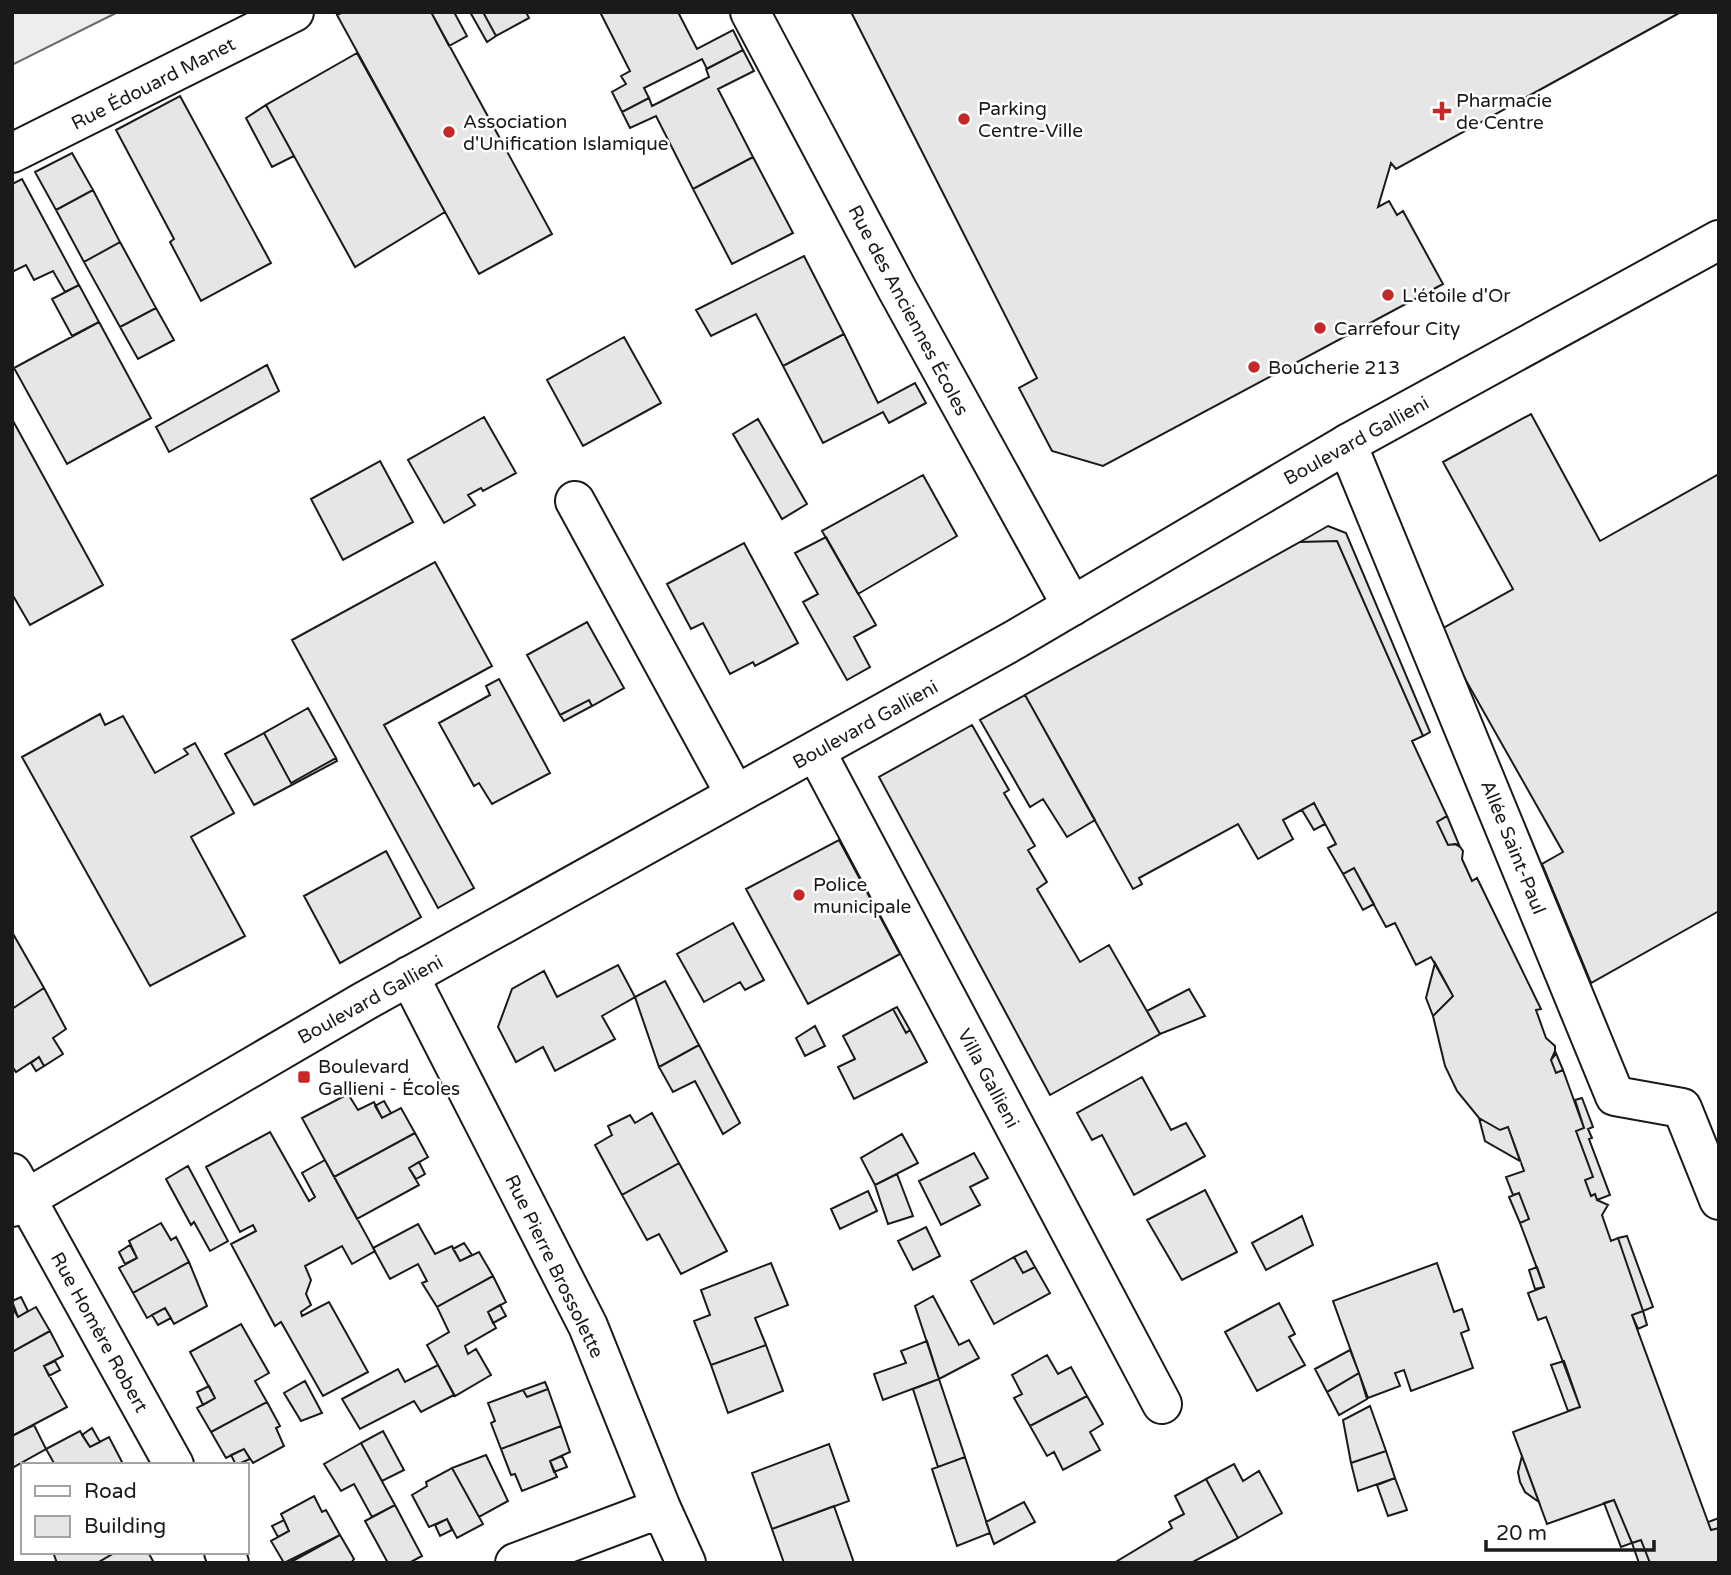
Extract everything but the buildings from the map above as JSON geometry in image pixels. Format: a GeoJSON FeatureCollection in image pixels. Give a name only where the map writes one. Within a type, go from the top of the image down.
{"type":"FeatureCollection","features":[{"type":"Feature","properties":{"kind":"street","name":"Rue Édouard Manet"},"geometry":{"type":"LineString","coordinates":[[12,153],[294,12]]}},
{"type":"Feature","properties":{"kind":"street","name":"Rue des Anciennes Écoles"},"geometry":{"type":"LineString","coordinates":[[750,12],[897,289],[1072,606]]}},
{"type":"Feature","properties":{"kind":"street","name":"Boulevard Gallieni"},"geometry":{"type":"LineString","coordinates":[[17,1193],[735,794],[816,752],[1072,606],[1347,444],[1719,240]]}},
{"type":"Feature","properties":{"kind":"street","name":"Allée Saint-Paul"},"geometry":{"type":"LineString","coordinates":[[1347,444],[1615,1096],[1682,1108],[1719,1200]]}},
{"type":"Feature","properties":{"kind":"street"},"geometry":{"type":"LineString","coordinates":[[575,501],[735,794]]}},
{"type":"Feature","properties":{"kind":"street","name":"Villa Gallieni"},"geometry":{"type":"LineString","coordinates":[[816,752],[1162,1404]]}},
{"type":"Feature","properties":{"kind":"street","name":"Rue Pierre Brossolette"},"geometry":{"type":"LineString","coordinates":[[410,976],[588,1326],[660,1508],[687,1563]]}},
{"type":"Feature","properties":{"kind":"street","name":"Rue Homère Robert"},"geometry":{"type":"LineString","coordinates":[[17,1193],[173,1463]]}},
{"type":"Feature","properties":{"kind":"street"},"geometry":{"type":"LineString","coordinates":[[515,1563],[660,1508]]}},
{"type":"Feature","properties":{"kind":"shaded area"},"geometry":{"type":"Polygon","coordinates":[[[12,12],[118,12],[12,65],[12,12]]]}},
{"type":"Feature","properties":{"kind":"place","name":"Pharmacie de Centre"},"geometry":{"type":"Point","coordinates":[1442,111]}},
{"type":"Feature","properties":{"kind":"place","name":"Parking Centre-Ville"},"geometry":{"type":"Point","coordinates":[964,119]}},
{"type":"Feature","properties":{"kind":"place","name":"Association d'Unification Islamique"},"geometry":{"type":"Point","coordinates":[449,132]}},
{"type":"Feature","properties":{"kind":"place","name":"L'étoile d'Or"},"geometry":{"type":"Point","coordinates":[1388,295]}},
{"type":"Feature","properties":{"kind":"place","name":"Carrefour City"},"geometry":{"type":"Point","coordinates":[1320,328]}},
{"type":"Feature","properties":{"kind":"place","name":"Boucherie 213"},"geometry":{"type":"Point","coordinates":[1254,367]}},
{"type":"Feature","properties":{"kind":"place","name":"Police municipale"},"geometry":{"type":"Point","coordinates":[799,895]}},
{"type":"Feature","properties":{"kind":"place","name":"Boulevard Gallieni - Écoles"},"geometry":{"type":"Point","coordinates":[304,1077]}}]}
